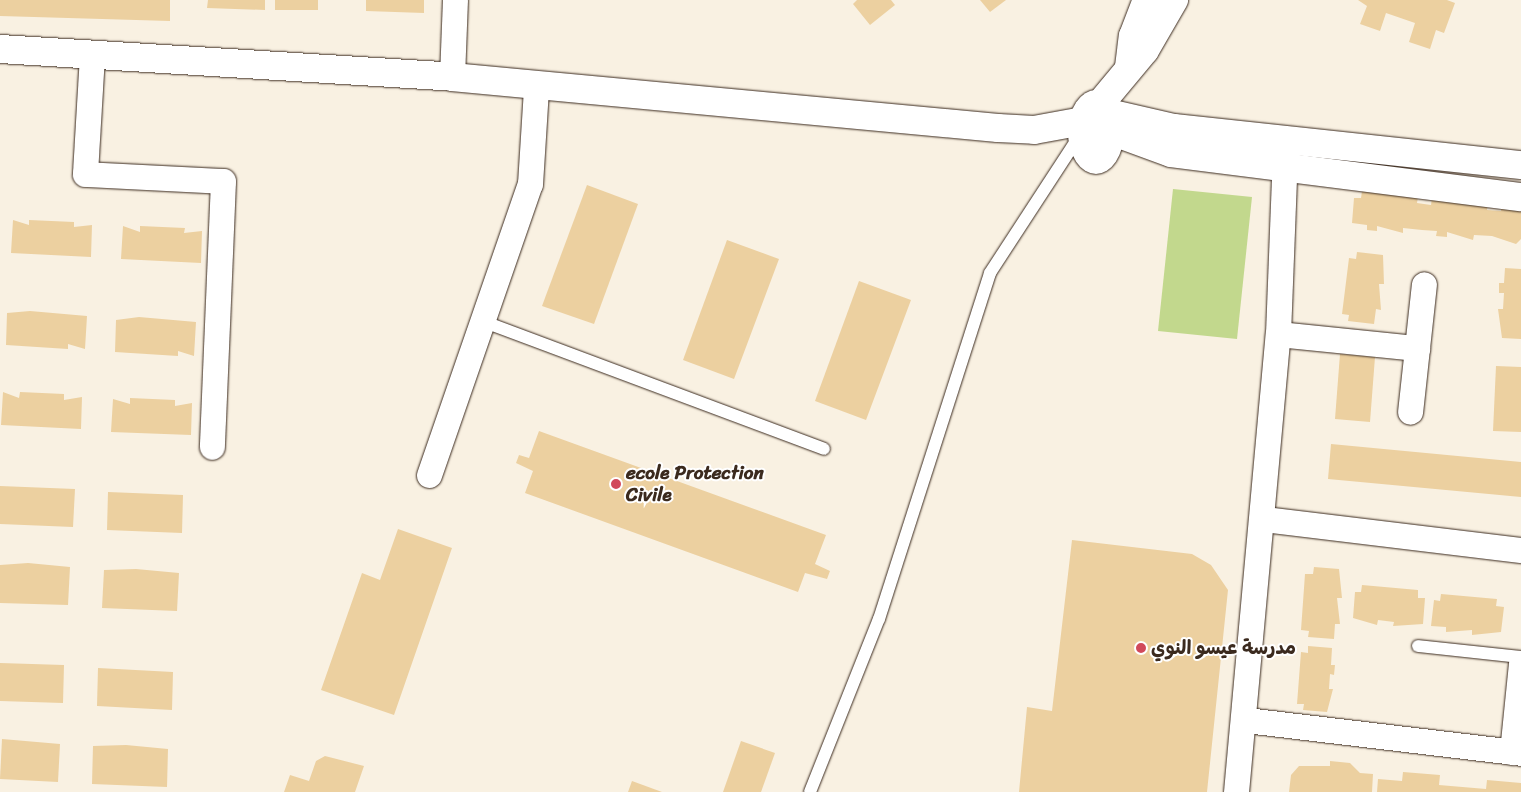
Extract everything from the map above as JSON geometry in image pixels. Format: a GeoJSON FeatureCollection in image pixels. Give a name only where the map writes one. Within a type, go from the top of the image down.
{"type":"FeatureCollection","features":[{"type":"Feature","properties":{"kind":"main road"},"geometry":{"type":"LineString","coordinates":[[1129,67],[1133,36],[1147,0]]}},
{"type":"Feature","properties":{"kind":"main road"},"geometry":{"type":"LineString","coordinates":[[1096,118],[1129,67],[1166,20],[1174,0]]}},
{"type":"Feature","properties":{"kind":"main road"},"geometry":{"type":"LineString","coordinates":[[0,49],[452,77],[536,88],[1034,130],[1096,118],[1521,165]]}},
{"type":"Feature","properties":{"kind":"main road"},"geometry":{"type":"LineString","coordinates":[[1096,118],[1171,153],[1283,169],[1521,197]]}},
{"type":"Feature","properties":{"kind":"street"},"geometry":{"type":"LineString","coordinates":[[452,77],[455,0]]}},
{"type":"Feature","properties":{"kind":"street"},"geometry":{"type":"LineString","coordinates":[[92,55],[85,174],[223,181],[212,447]]}},
{"type":"Feature","properties":{"kind":"street"},"geometry":{"type":"LineString","coordinates":[[429,475],[530,184],[536,88]]}},
{"type":"Feature","properties":{"kind":"street"},"geometry":{"type":"LineString","coordinates":[[1236,792],[1246,720],[1264,519],[1278,334],[1283,169],[1286,138]]}},
{"type":"Feature","properties":{"kind":"street"},"geometry":{"type":"LineString","coordinates":[[1410,412],[1424,284]]}},
{"type":"Feature","properties":{"kind":"street"},"geometry":{"type":"LineString","coordinates":[[1278,334],[1416,348]]}},
{"type":"Feature","properties":{"kind":"street"},"geometry":{"type":"LineString","coordinates":[[1264,519],[1521,550]]}},
{"type":"Feature","properties":{"kind":"street"},"geometry":{"type":"LineString","coordinates":[[1246,720],[1516,753],[1521,663]]}},
{"type":"Feature","properties":{"kind":"lane"},"geometry":{"type":"LineString","coordinates":[[810,792],[878,619],[990,273],[1096,118]]}},
{"type":"Feature","properties":{"kind":"lane"},"geometry":{"type":"LineString","coordinates":[[482,321],[824,450]]}},
{"type":"Feature","properties":{"kind":"lane"},"geometry":{"type":"LineString","coordinates":[[1418,646],[1521,657]]}},
{"type":"Feature","properties":{"kind":"green space"},"geometry":{"type":"Polygon","coordinates":[[[1173,189],[1252,197],[1237,339],[1158,331],[1173,189]]]}},
{"type":"Feature","properties":{"kind":"building"},"geometry":{"type":"Polygon","coordinates":[[[0,0],[170,0],[170,21],[0,16],[0,0]]]}},
{"type":"Feature","properties":{"kind":"building"},"geometry":{"type":"Polygon","coordinates":[[[208,0],[265,0],[265,10],[207,8],[208,0]]]}},
{"type":"Feature","properties":{"kind":"building"},"geometry":{"type":"Polygon","coordinates":[[[275,0],[318,0],[318,10],[275,10],[275,0]]]}},
{"type":"Feature","properties":{"kind":"building"},"geometry":{"type":"Polygon","coordinates":[[[366,0],[424,0],[424,13],[366,11],[366,0]]]}},
{"type":"Feature","properties":{"kind":"building"},"geometry":{"type":"Polygon","coordinates":[[[857,0],[891,0],[895,5],[870,25],[853,4],[857,0]]]}},
{"type":"Feature","properties":{"kind":"building"},"geometry":{"type":"Polygon","coordinates":[[[980,0],[1006,0],[990,12],[980,0]]]}},
{"type":"Feature","properties":{"kind":"building"},"geometry":{"type":"Polygon","coordinates":[[[1358,0],[1447,0],[1455,3],[1444,33],[1436,30],[1430,49],[1409,42],[1415,23],[1386,13],[1380,31],[1360,24],[1367,6],[1358,0]]]}},
{"type":"Feature","properties":{"kind":"building"},"geometry":{"type":"Polygon","coordinates":[[[587,185],[638,204],[594,324],[542,306],[587,185]]]}},
{"type":"Feature","properties":{"kind":"building"},"geometry":{"type":"Polygon","coordinates":[[[1362,191],[1418,196],[1417,203],[1431,205],[1432,197],[1488,203],[1487,210],[1501,211],[1502,204],[1521,206],[1521,239],[1516,244],[1492,236],[1474,235],[1473,240],[1447,232],[1447,237],[1436,236],[1437,231],[1403,228],[1403,233],[1377,226],[1377,231],[1367,230],[1367,225],[1352,223],[1354,198],[1361,198],[1362,191]]]}},
{"type":"Feature","properties":{"kind":"building"},"geometry":{"type":"Polygon","coordinates":[[[13,220],[29,225],[29,220],[74,222],[74,227],[92,225],[91,257],[11,253],[13,220]]]}},
{"type":"Feature","properties":{"kind":"building"},"geometry":{"type":"Polygon","coordinates":[[[123,226],[140,232],[140,226],[185,228],[184,233],[202,231],[201,263],[121,259],[123,226]]]}},
{"type":"Feature","properties":{"kind":"building"},"geometry":{"type":"Polygon","coordinates":[[[727,240],[779,259],[734,379],[683,360],[727,240]]]}},
{"type":"Feature","properties":{"kind":"building"},"geometry":{"type":"Polygon","coordinates":[[[1357,252],[1383,255],[1384,284],[1379,284],[1381,310],[1376,309],[1374,324],[1348,321],[1349,315],[1342,314],[1349,258],[1356,259],[1357,252]]]}},
{"type":"Feature","properties":{"kind":"building"},"geometry":{"type":"Polygon","coordinates":[[[1505,268],[1521,269],[1521,339],[1502,338],[1498,309],[1503,309],[1504,293],[1499,293],[1499,283],[1504,283],[1505,268]]]}},
{"type":"Feature","properties":{"kind":"building"},"geometry":{"type":"Polygon","coordinates":[[[859,281],[911,300],[866,420],[815,401],[859,281]]]}},
{"type":"Feature","properties":{"kind":"building"},"geometry":{"type":"Polygon","coordinates":[[[30,311],[87,316],[85,349],[68,344],[68,349],[6,345],[7,313],[30,311]]]}},
{"type":"Feature","properties":{"kind":"building"},"geometry":{"type":"Polygon","coordinates":[[[139,317],[196,322],[194,356],[178,351],[178,356],[115,352],[116,320],[139,317]]]}},
{"type":"Feature","properties":{"kind":"building"},"geometry":{"type":"Polygon","coordinates":[[[1340,354],[1375,357],[1370,422],[1335,419],[1340,354]]]}},
{"type":"Feature","properties":{"kind":"building"},"geometry":{"type":"Polygon","coordinates":[[[1496,366],[1521,367],[1521,432],[1493,431],[1496,366]]]}},
{"type":"Feature","properties":{"kind":"building"},"geometry":{"type":"Polygon","coordinates":[[[3,392],[19,398],[20,392],[64,394],[64,400],[82,397],[81,429],[1,425],[3,392]]]}},
{"type":"Feature","properties":{"kind":"building"},"geometry":{"type":"Polygon","coordinates":[[[130,398],[175,400],[175,406],[192,403],[191,435],[111,432],[113,399],[130,404],[130,398]]]}},
{"type":"Feature","properties":{"kind":"building"},"geometry":{"type":"Polygon","coordinates":[[[539,431],[826,535],[815,564],[830,571],[827,579],[805,573],[798,592],[525,493],[533,471],[516,463],[519,455],[529,458],[539,431]]]}},
{"type":"Feature","properties":{"kind":"building"},"geometry":{"type":"Polygon","coordinates":[[[1331,444],[1521,462],[1521,497],[1328,479],[1331,444]]]}},
{"type":"Feature","properties":{"kind":"building"},"geometry":{"type":"Polygon","coordinates":[[[0,486],[75,489],[73,527],[0,524],[0,486]]]}},
{"type":"Feature","properties":{"kind":"building"},"geometry":{"type":"Polygon","coordinates":[[[108,492],[183,495],[182,533],[107,530],[108,492]]]}},
{"type":"Feature","properties":{"kind":"building"},"geometry":{"type":"Polygon","coordinates":[[[398,529],[452,548],[394,715],[321,690],[362,573],[380,580],[398,529]]]}},
{"type":"Feature","properties":{"kind":"building","name":"مدرسة عيسو النوي"},"geometry":{"type":"Polygon","coordinates":[[[1072,540],[1192,554],[1211,565],[1228,590],[1207,792],[1019,792],[1027,707],[1052,711],[1072,540]]]}},
{"type":"Feature","properties":{"kind":"building"},"geometry":{"type":"Polygon","coordinates":[[[28,563],[70,567],[68,605],[0,603],[0,565],[28,563]]]}},
{"type":"Feature","properties":{"kind":"building"},"geometry":{"type":"Polygon","coordinates":[[[1314,567],[1339,569],[1342,598],[1337,598],[1340,624],[1335,624],[1334,639],[1308,637],[1309,631],[1301,630],[1305,574],[1313,574],[1314,567]]]}},
{"type":"Feature","properties":{"kind":"building"},"geometry":{"type":"Polygon","coordinates":[[[136,569],[179,573],[177,611],[102,608],[104,570],[136,569]]]}},
{"type":"Feature","properties":{"kind":"building"},"geometry":{"type":"Polygon","coordinates":[[[1362,585],[1418,590],[1418,598],[1425,598],[1423,624],[1393,626],[1394,622],[1378,620],[1377,625],[1353,618],[1355,592],[1361,592],[1362,585]]]}},
{"type":"Feature","properties":{"kind":"building"},"geometry":{"type":"Polygon","coordinates":[[[1441,594],[1497,599],[1496,606],[1504,607],[1501,632],[1472,635],[1472,630],[1446,632],[1446,627],[1431,626],[1434,600],[1440,601],[1441,594]]]}},
{"type":"Feature","properties":{"kind":"building"},"geometry":{"type":"Polygon","coordinates":[[[1308,646],[1332,648],[1331,665],[1335,665],[1334,675],[1330,674],[1329,689],[1333,689],[1327,712],[1303,710],[1304,704],[1297,704],[1301,652],[1308,653],[1308,646]]]}},
{"type":"Feature","properties":{"kind":"building"},"geometry":{"type":"Polygon","coordinates":[[[0,663],[64,665],[63,703],[0,701],[0,663]]]}},
{"type":"Feature","properties":{"kind":"building"},"geometry":{"type":"Polygon","coordinates":[[[98,668],[173,672],[172,710],[97,706],[98,668]]]}},
{"type":"Feature","properties":{"kind":"building"},"geometry":{"type":"Polygon","coordinates":[[[2,739],[60,744],[58,782],[0,779],[2,739]]]}},
{"type":"Feature","properties":{"kind":"building"},"geometry":{"type":"Polygon","coordinates":[[[741,741],[775,753],[761,792],[723,792],[741,741]]]}},
{"type":"Feature","properties":{"kind":"building"},"geometry":{"type":"Polygon","coordinates":[[[126,745],[168,749],[167,787],[92,784],[93,746],[126,745]]]}},
{"type":"Feature","properties":{"kind":"building"},"geometry":{"type":"Polygon","coordinates":[[[325,756],[364,766],[355,792],[284,792],[290,775],[309,781],[316,761],[325,756]]]}},
{"type":"Feature","properties":{"kind":"building"},"geometry":{"type":"Polygon","coordinates":[[[1330,761],[1350,763],[1360,773],[1373,774],[1372,792],[1289,792],[1291,775],[1299,766],[1330,766],[1330,761]]]}},
{"type":"Feature","properties":{"kind":"building"},"geometry":{"type":"Polygon","coordinates":[[[1403,772],[1440,775],[1439,785],[1486,789],[1487,780],[1521,783],[1521,792],[1377,792],[1378,779],[1402,781],[1403,772]]]}},
{"type":"Feature","properties":{"kind":"building"},"geometry":{"type":"Polygon","coordinates":[[[632,781],[662,792],[628,792],[632,781]]]}},
{"type":"Feature","properties":{"kind":"place","name":"ecole Protection Civile"},"geometry":{"type":"Point","coordinates":[616,484]}},
{"type":"Feature","properties":{"kind":"place","name":"مدرسة عيسو النوي"},"geometry":{"type":"Point","coordinates":[1141,648]}}]}
